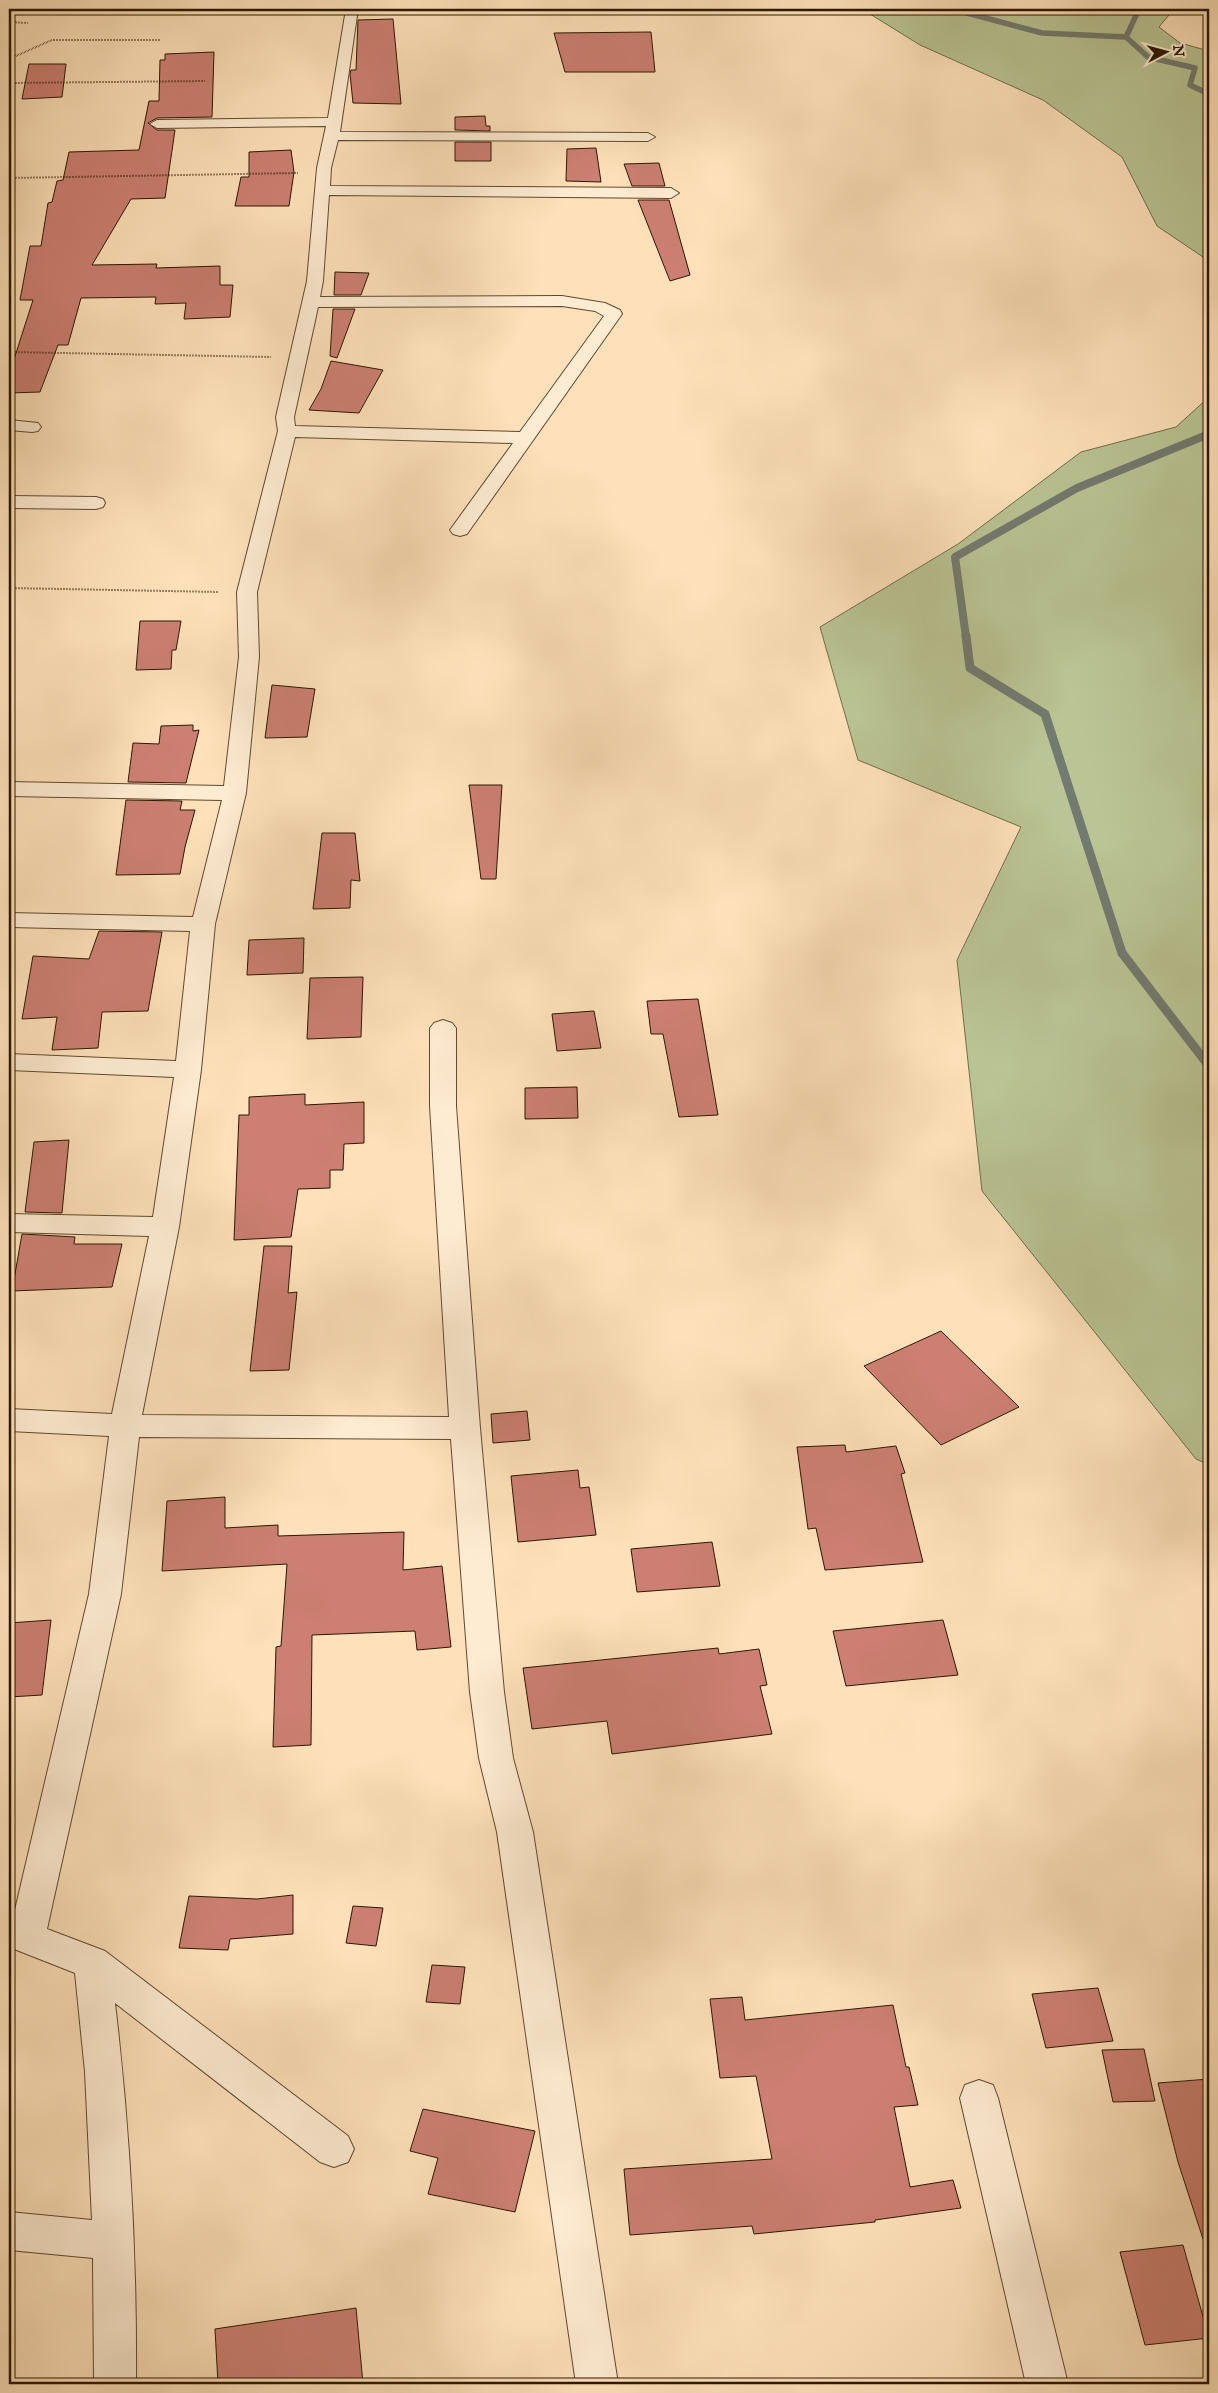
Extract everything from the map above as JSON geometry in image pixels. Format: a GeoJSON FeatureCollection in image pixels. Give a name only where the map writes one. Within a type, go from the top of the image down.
{"type":"FeatureCollection","features":[{"type":"Feature","properties":{"kind":"street"},"geometry":{"type":"LineString","coordinates":[[334,2148],[92,1963],[18,1931],[105,1594],[125,1426],[165,1227],[188,1070],[202,924],[235,793],[249,657],[247,592],[287,431],[285,417],[315,281],[323,182],[352,9]]}},
{"type":"Feature","properties":{"kind":"street"},"geometry":{"type":"LineString","coordinates":[[158,124],[332,129],[512,138],[648,137]]}},
{"type":"Feature","properties":{"kind":"street"},"geometry":{"type":"LineString","coordinates":[[323,182],[671,193]]}},
{"type":"Feature","properties":{"kind":"street"},"geometry":{"type":"LineString","coordinates":[[310,302],[562,300],[600,307],[614,314],[460,530]]}},
{"type":"Feature","properties":{"kind":"street"},"geometry":{"type":"LineString","coordinates":[[9,425],[32,427]]}},
{"type":"Feature","properties":{"kind":"street"},"geometry":{"type":"LineString","coordinates":[[287,431],[525,438]]}},
{"type":"Feature","properties":{"kind":"street"},"geometry":{"type":"LineString","coordinates":[[9,502],[96,503]]}},
{"type":"Feature","properties":{"kind":"street"},"geometry":{"type":"LineString","coordinates":[[9,789],[235,793]]}},
{"type":"Feature","properties":{"kind":"street"},"geometry":{"type":"LineString","coordinates":[[9,920],[202,924]]}},
{"type":"Feature","properties":{"kind":"street"},"geometry":{"type":"LineString","coordinates":[[443,1028],[443,1106],[464,1428],[487,1692],[496,1758],[516,1832],[597,2384]]}},
{"type":"Feature","properties":{"kind":"street"},"geometry":{"type":"LineString","coordinates":[[9,1062],[188,1070]]}},
{"type":"Feature","properties":{"kind":"street"},"geometry":{"type":"LineString","coordinates":[[9,1223],[165,1227]]}},
{"type":"Feature","properties":{"kind":"street"},"geometry":{"type":"LineString","coordinates":[[9,1420],[125,1426],[464,1428]]}},
{"type":"Feature","properties":{"kind":"street"},"geometry":{"type":"LineString","coordinates":[[92,1963],[104,2072],[113,2241],[115,2384]]}},
{"type":"Feature","properties":{"kind":"street"},"geometry":{"type":"LineString","coordinates":[[979,2098],[1047,2384]]}},
{"type":"Feature","properties":{"kind":"street"},"geometry":{"type":"LineString","coordinates":[[9,2231],[113,2241]]}},
{"type":"Feature","properties":{"kind":"path"},"geometry":{"type":"LineString","coordinates":[[9,22],[28,23]]}},
{"type":"Feature","properties":{"kind":"path"},"geometry":{"type":"LineString","coordinates":[[9,59],[52,40],[161,40]]}},
{"type":"Feature","properties":{"kind":"path"},"geometry":{"type":"LineString","coordinates":[[9,83],[205,81]]}},
{"type":"Feature","properties":{"kind":"path"},"geometry":{"type":"LineString","coordinates":[[9,178],[323,182]]}},
{"type":"Feature","properties":{"kind":"path"},"geometry":{"type":"LineString","coordinates":[[9,352],[298,358]]}},
{"type":"Feature","properties":{"kind":"path"},"geometry":{"type":"LineString","coordinates":[[9,588],[247,592]]}},
{"type":"Feature","properties":{"kind":"green space"},"geometry":{"type":"Polygon","coordinates":[[[862,9],[1174,9],[1159,27],[1180,43],[1209,51],[1209,261],[1157,226],[1122,157],[1043,100],[920,45],[862,9]]]}},
{"type":"Feature","properties":{"kind":"green space"},"geometry":{"type":"Polygon","coordinates":[[[1209,397],[1209,1465],[1196,1459],[982,1191],[957,960],[1021,827],[858,760],[820,627],[958,544],[1081,452],[1176,427],[1209,397]]]}},
{"type":"Feature","properties":{"kind":"building"},"geometry":{"type":"Polygon","coordinates":[[[393,19],[401,104],[353,103],[350,74],[351,70],[356,70],[358,20],[393,19]]]}},
{"type":"Feature","properties":{"kind":"building"},"geometry":{"type":"Polygon","coordinates":[[[651,32],[655,72],[565,72],[554,33],[651,32]]]}},
{"type":"Feature","properties":{"kind":"building"},"geometry":{"type":"Polygon","coordinates":[[[214,52],[212,117],[157,118],[148,123],[157,130],[175,130],[165,198],[131,199],[92,265],[157,264],[156,268],[220,266],[220,285],[233,285],[230,317],[184,319],[186,303],[155,304],[156,297],[81,298],[68,345],[58,345],[40,392],[9,393],[9,375],[33,300],[20,300],[30,246],[41,246],[48,203],[52,202],[57,181],[63,180],[69,152],[139,150],[149,101],[159,101],[160,60],[165,60],[165,54],[214,52]]]}},
{"type":"Feature","properties":{"kind":"building"},"geometry":{"type":"Polygon","coordinates":[[[29,64],[66,64],[62,97],[22,99],[29,64]]]}},
{"type":"Feature","properties":{"kind":"building"},"geometry":{"type":"Polygon","coordinates":[[[485,116],[486,126],[490,126],[490,131],[455,130],[455,117],[485,116]]]}},
{"type":"Feature","properties":{"kind":"building"},"geometry":{"type":"Polygon","coordinates":[[[455,142],[491,142],[491,161],[455,161],[455,142]]]}},
{"type":"Feature","properties":{"kind":"building"},"geometry":{"type":"Polygon","coordinates":[[[596,148],[601,182],[566,181],[567,149],[596,148]]]}},
{"type":"Feature","properties":{"kind":"building"},"geometry":{"type":"Polygon","coordinates":[[[291,150],[294,172],[289,206],[235,206],[241,177],[249,177],[249,152],[291,150]]]}},
{"type":"Feature","properties":{"kind":"building"},"geometry":{"type":"Polygon","coordinates":[[[659,163],[665,186],[632,186],[624,164],[659,163]]]}},
{"type":"Feature","properties":{"kind":"building"},"geometry":{"type":"Polygon","coordinates":[[[638,200],[669,200],[690,275],[670,281],[638,200]]]}},
{"type":"Feature","properties":{"kind":"building"},"geometry":{"type":"Polygon","coordinates":[[[335,272],[369,273],[361,295],[334,295],[335,272]]]}},
{"type":"Feature","properties":{"kind":"building"},"geometry":{"type":"Polygon","coordinates":[[[333,309],[355,309],[337,358],[330,356],[333,309]]]}},
{"type":"Feature","properties":{"kind":"building"},"geometry":{"type":"Polygon","coordinates":[[[331,361],[383,370],[359,413],[309,410],[321,389],[331,361]]]}},
{"type":"Feature","properties":{"kind":"building"},"geometry":{"type":"Polygon","coordinates":[[[140,621],[181,621],[176,650],[172,650],[171,669],[136,670],[140,621]]]}},
{"type":"Feature","properties":{"kind":"building"},"geometry":{"type":"Polygon","coordinates":[[[272,685],[315,689],[307,737],[265,738],[272,685]]]}},
{"type":"Feature","properties":{"kind":"building"},"geometry":{"type":"Polygon","coordinates":[[[193,725],[193,731],[199,730],[186,783],[128,782],[133,743],[159,744],[161,726],[193,725]]]}},
{"type":"Feature","properties":{"kind":"building"},"geometry":{"type":"Polygon","coordinates":[[[469,785],[502,785],[496,879],[481,879],[469,785]]]}},
{"type":"Feature","properties":{"kind":"building"},"geometry":{"type":"Polygon","coordinates":[[[126,800],[182,801],[180,810],[195,810],[180,874],[116,875],[126,800]]]}},
{"type":"Feature","properties":{"kind":"building"},"geometry":{"type":"Polygon","coordinates":[[[322,833],[355,833],[360,881],[351,880],[350,908],[313,909],[322,833]]]}},
{"type":"Feature","properties":{"kind":"building"},"geometry":{"type":"Polygon","coordinates":[[[99,931],[162,932],[148,1011],[102,1012],[98,1048],[52,1050],[57,1017],[22,1019],[33,956],[89,959],[99,931]]]}},
{"type":"Feature","properties":{"kind":"building"},"geometry":{"type":"Polygon","coordinates":[[[304,938],[303,973],[247,975],[249,940],[304,938]]]}},
{"type":"Feature","properties":{"kind":"building"},"geometry":{"type":"Polygon","coordinates":[[[363,977],[361,1037],[307,1039],[310,978],[363,977]]]}},
{"type":"Feature","properties":{"kind":"building"},"geometry":{"type":"Polygon","coordinates":[[[698,999],[718,1115],[679,1117],[663,1034],[651,1034],[647,1001],[698,999]]]}},
{"type":"Feature","properties":{"kind":"building"},"geometry":{"type":"Polygon","coordinates":[[[594,1011],[601,1048],[557,1051],[552,1014],[594,1011]]]}},
{"type":"Feature","properties":{"kind":"building"},"geometry":{"type":"Polygon","coordinates":[[[577,1087],[578,1118],[525,1119],[525,1088],[577,1087]]]}},
{"type":"Feature","properties":{"kind":"building"},"geometry":{"type":"Polygon","coordinates":[[[305,1094],[305,1105],[364,1102],[364,1143],[344,1144],[343,1170],[330,1170],[330,1188],[298,1189],[291,1237],[234,1240],[239,1115],[249,1115],[249,1097],[305,1094]]]}},
{"type":"Feature","properties":{"kind":"building"},"geometry":{"type":"Polygon","coordinates":[[[69,1140],[62,1213],[25,1212],[34,1142],[69,1140]]]}},
{"type":"Feature","properties":{"kind":"building"},"geometry":{"type":"Polygon","coordinates":[[[22,1234],[75,1237],[74,1244],[122,1244],[112,1287],[12,1291],[22,1234]]]}},
{"type":"Feature","properties":{"kind":"building"},"geometry":{"type":"Polygon","coordinates":[[[264,1246],[292,1246],[288,1293],[297,1292],[289,1370],[250,1371],[264,1246]]]}},
{"type":"Feature","properties":{"kind":"building"},"geometry":{"type":"Polygon","coordinates":[[[941,1331],[1019,1407],[941,1445],[864,1366],[941,1331]]]}},
{"type":"Feature","properties":{"kind":"building"},"geometry":{"type":"Polygon","coordinates":[[[527,1411],[530,1440],[493,1443],[491,1414],[527,1411]]]}},
{"type":"Feature","properties":{"kind":"building"},"geometry":{"type":"Polygon","coordinates":[[[845,1445],[846,1452],[896,1446],[905,1473],[901,1474],[923,1562],[825,1570],[816,1528],[808,1529],[797,1447],[845,1445]]]}},
{"type":"Feature","properties":{"kind":"building"},"geometry":{"type":"Polygon","coordinates":[[[578,1470],[580,1488],[589,1487],[596,1535],[518,1542],[511,1476],[578,1470]]]}},
{"type":"Feature","properties":{"kind":"building"},"geometry":{"type":"Polygon","coordinates":[[[225,1497],[225,1528],[278,1525],[278,1536],[404,1532],[403,1570],[442,1566],[451,1647],[417,1650],[415,1631],[312,1635],[311,1745],[273,1747],[276,1647],[281,1646],[287,1564],[162,1571],[167,1501],[225,1497]]]}},
{"type":"Feature","properties":{"kind":"building"},"geometry":{"type":"Polygon","coordinates":[[[712,1542],[720,1586],[637,1592],[631,1549],[712,1542]]]}},
{"type":"Feature","properties":{"kind":"building"},"geometry":{"type":"Polygon","coordinates":[[[51,1620],[42,1695],[9,1697],[9,1623],[51,1620]]]}},
{"type":"Feature","properties":{"kind":"building"},"geometry":{"type":"Polygon","coordinates":[[[943,1620],[958,1675],[846,1686],[833,1631],[943,1620]]]}},
{"type":"Feature","properties":{"kind":"building"},"geometry":{"type":"Polygon","coordinates":[[[718,1648],[719,1654],[759,1649],[767,1685],[760,1686],[772,1734],[612,1754],[607,1721],[532,1729],[523,1668],[718,1648]]]}},
{"type":"Feature","properties":{"kind":"building"},"geometry":{"type":"Polygon","coordinates":[[[293,1895],[293,1934],[230,1939],[228,1950],[179,1948],[189,1896],[257,1899],[293,1895]]]}},
{"type":"Feature","properties":{"kind":"building"},"geometry":{"type":"Polygon","coordinates":[[[353,1906],[383,1908],[376,1946],[346,1943],[353,1906]]]}},
{"type":"Feature","properties":{"kind":"building"},"geometry":{"type":"Polygon","coordinates":[[[432,1965],[465,1967],[460,2004],[426,2002],[432,1965]]]}},
{"type":"Feature","properties":{"kind":"building"},"geometry":{"type":"Polygon","coordinates":[[[1098,1988],[1113,2041],[1046,2048],[1032,1994],[1098,1988]]]}},
{"type":"Feature","properties":{"kind":"building"},"geometry":{"type":"Polygon","coordinates":[[[742,1997],[745,2020],[893,2005],[906,2067],[909,2067],[918,2105],[894,2107],[910,2187],[953,2180],[961,2208],[875,2220],[875,2222],[754,2234],[752,2226],[630,2235],[624,2169],[772,2159],[756,2076],[720,2078],[710,1999],[742,1997]]]}},
{"type":"Feature","properties":{"kind":"building"},"geometry":{"type":"Polygon","coordinates":[[[1144,2049],[1155,2101],[1113,2102],[1102,2050],[1144,2049]]]}},
{"type":"Feature","properties":{"kind":"building"},"geometry":{"type":"Polygon","coordinates":[[[1209,2079],[1209,2238],[1203,2239],[1178,2162],[1158,2083],[1209,2079]]]}},
{"type":"Feature","properties":{"kind":"building"},"geometry":{"type":"Polygon","coordinates":[[[423,2109],[535,2131],[515,2212],[428,2194],[438,2158],[410,2151],[423,2109]]]}},
{"type":"Feature","properties":{"kind":"building"},"geometry":{"type":"Polygon","coordinates":[[[1183,2245],[1209,2338],[1145,2345],[1120,2252],[1183,2245]]]}},
{"type":"Feature","properties":{"kind":"building"},"geometry":{"type":"Polygon","coordinates":[[[356,2308],[363,2384],[218,2384],[215,2329],[356,2308]]]}},
{"type":"Feature","properties":{"kind":"waterway"},"geometry":{"type":"LineString","coordinates":[[952,9],[1042,33],[1126,37]]}},
{"type":"Feature","properties":{"kind":"waterway"},"geometry":{"type":"LineString","coordinates":[[1126,37],[1139,9]]}},
{"type":"Feature","properties":{"kind":"waterway"},"geometry":{"type":"LineString","coordinates":[[1126,37],[1148,57],[1195,68],[1190,85],[1209,94]]}},
{"type":"Feature","properties":{"kind":"waterway"},"geometry":{"type":"LineString","coordinates":[[966,637],[955,557],[1077,488],[1209,434]]}},
{"type":"Feature","properties":{"kind":"waterway"},"geometry":{"type":"LineString","coordinates":[[966,636],[970,668],[1045,714],[1122,953],[1209,1066]]}}]}
